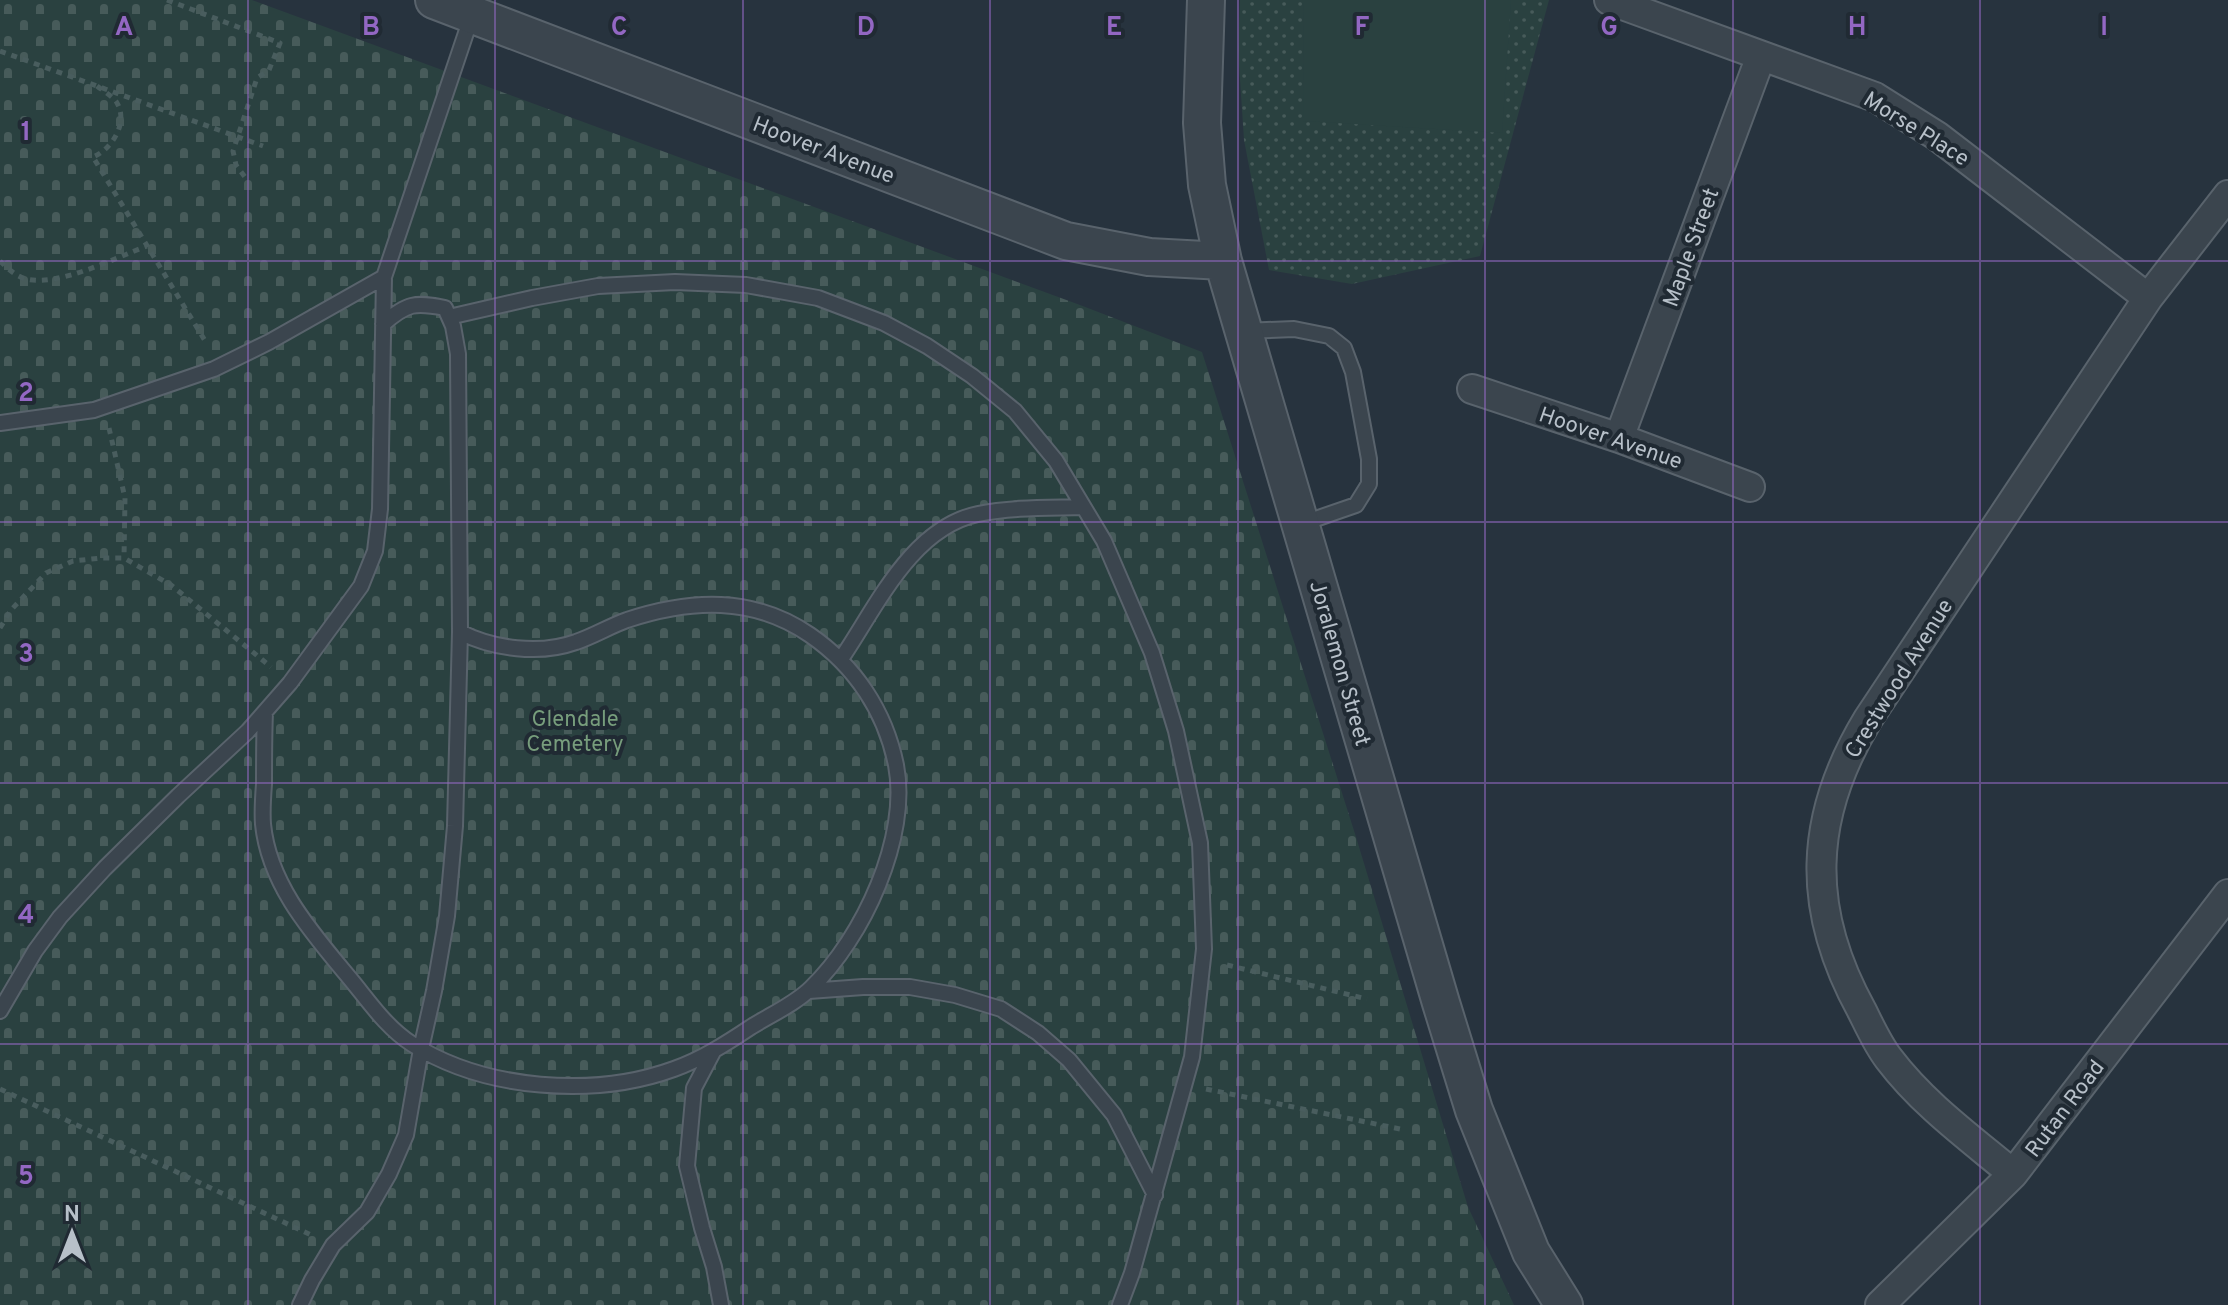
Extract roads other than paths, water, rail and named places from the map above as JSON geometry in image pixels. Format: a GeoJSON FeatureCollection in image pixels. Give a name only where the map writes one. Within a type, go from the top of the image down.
{"type":"FeatureCollection","features":[{"type":"Feature","properties":{"kind":"street","name":"Hoover Avenue"},"geometry":{"type":"LineString","coordinates":[[434,0],[1066,241],[1149,257],[1223,261]]}},
{"type":"Feature","properties":{"kind":"street","name":"Joralemon Street"},"geometry":{"type":"LineString","coordinates":[[1206,0],[1202,123],[1207,185],[1223,261],[1474,1110],[1531,1252],[1564,1305]]}},
{"type":"Feature","properties":{"kind":"street","name":"Morse Place"},"geometry":{"type":"LineString","coordinates":[[1609,0],[1875,97],[1937,136],[2148,298]]}},
{"type":"Feature","properties":{"kind":"street","name":"Maple Street"},"geometry":{"type":"LineString","coordinates":[[1619,438],[1761,56]]}},
{"type":"Feature","properties":{"kind":"street","name":"Crestwood Avenue"},"geometry":{"type":"LineString","coordinates":[[2013,1174],[1932,1106],[1887,1058],[1850,990],[1836,956],[1823,902],[1822,847],[1826,820],[1842,767],[1861,730],[2148,298],[2228,195]]}},
{"type":"Feature","properties":{"kind":"street","name":"Hoover Avenue"},"geometry":{"type":"LineString","coordinates":[[1472,389],[1619,438],[1750,487]]}},
{"type":"Feature","properties":{"kind":"street","name":"Rutan Road"},"geometry":{"type":"LineString","coordinates":[[1880,1305],[2013,1174],[2228,894]]}},
{"type":"Feature","properties":{"kind":"lane"},"geometry":{"type":"LineString","coordinates":[[0,1011],[35,951],[60,917],[116,858],[248,731],[290,683],[361,586],[375,551],[380,509],[384,277],[473,14]]}},
{"type":"Feature","properties":{"kind":"lane"},"geometry":{"type":"LineString","coordinates":[[0,423],[104,407],[220,366],[384,277]]}},
{"type":"Feature","properties":{"kind":"lane"},"geometry":{"type":"LineString","coordinates":[[449,317],[598,286],[675,282],[746,285],[818,298],[884,323],[927,346],[972,376],[1015,411],[1056,461],[1104,541],[1152,653],[1176,731],[1200,843],[1203,960],[1192,1057],[1155,1195],[1120,1305]]}},
{"type":"Feature","properties":{"kind":"lane"},"geometry":{"type":"LineString","coordinates":[[300,1305],[333,1245],[367,1212],[389,1174],[406,1135],[434,991],[448,901],[455,826],[460,632],[458,354],[453,326],[445,308],[423,304],[401,308],[383,324]]}},
{"type":"Feature","properties":{"kind":"lane"},"geometry":{"type":"LineString","coordinates":[[1244,331],[1294,329],[1329,336],[1344,348],[1353,372],[1369,459],[1369,484],[1356,505],[1301,524]]}},
{"type":"Feature","properties":{"kind":"lane"},"geometry":{"type":"LineString","coordinates":[[841,659],[911,555],[940,528],[976,514],[1083,507]]}},
{"type":"Feature","properties":{"kind":"lane"},"geometry":{"type":"LineString","coordinates":[[265,712],[263,823],[270,860],[285,892],[310,929],[387,1023],[421,1049],[481,1074],[526,1085],[566,1087],[626,1081],[674,1070],[713,1052],[809,991],[842,953],[873,902],[891,844],[898,804],[896,767],[886,732],[866,688],[841,659],[809,634],[774,614],[734,604],[675,607],[621,622],[572,644],[543,648],[500,646],[478,641],[460,632]]}},
{"type":"Feature","properties":{"kind":"lane"},"geometry":{"type":"LineString","coordinates":[[809,991],[910,987],[955,995],[1001,1009],[1038,1033],[1069,1060],[1114,1115],[1155,1195]]}},
{"type":"Feature","properties":{"kind":"lane"},"geometry":{"type":"LineString","coordinates":[[713,1052],[694,1088],[687,1166],[721,1305]]}},
{"type":"Feature","properties":{"kind":"park label","name":"Glendale Cemetery"},"geometry":{"type":"Point","coordinates":[575,730]}}]}
